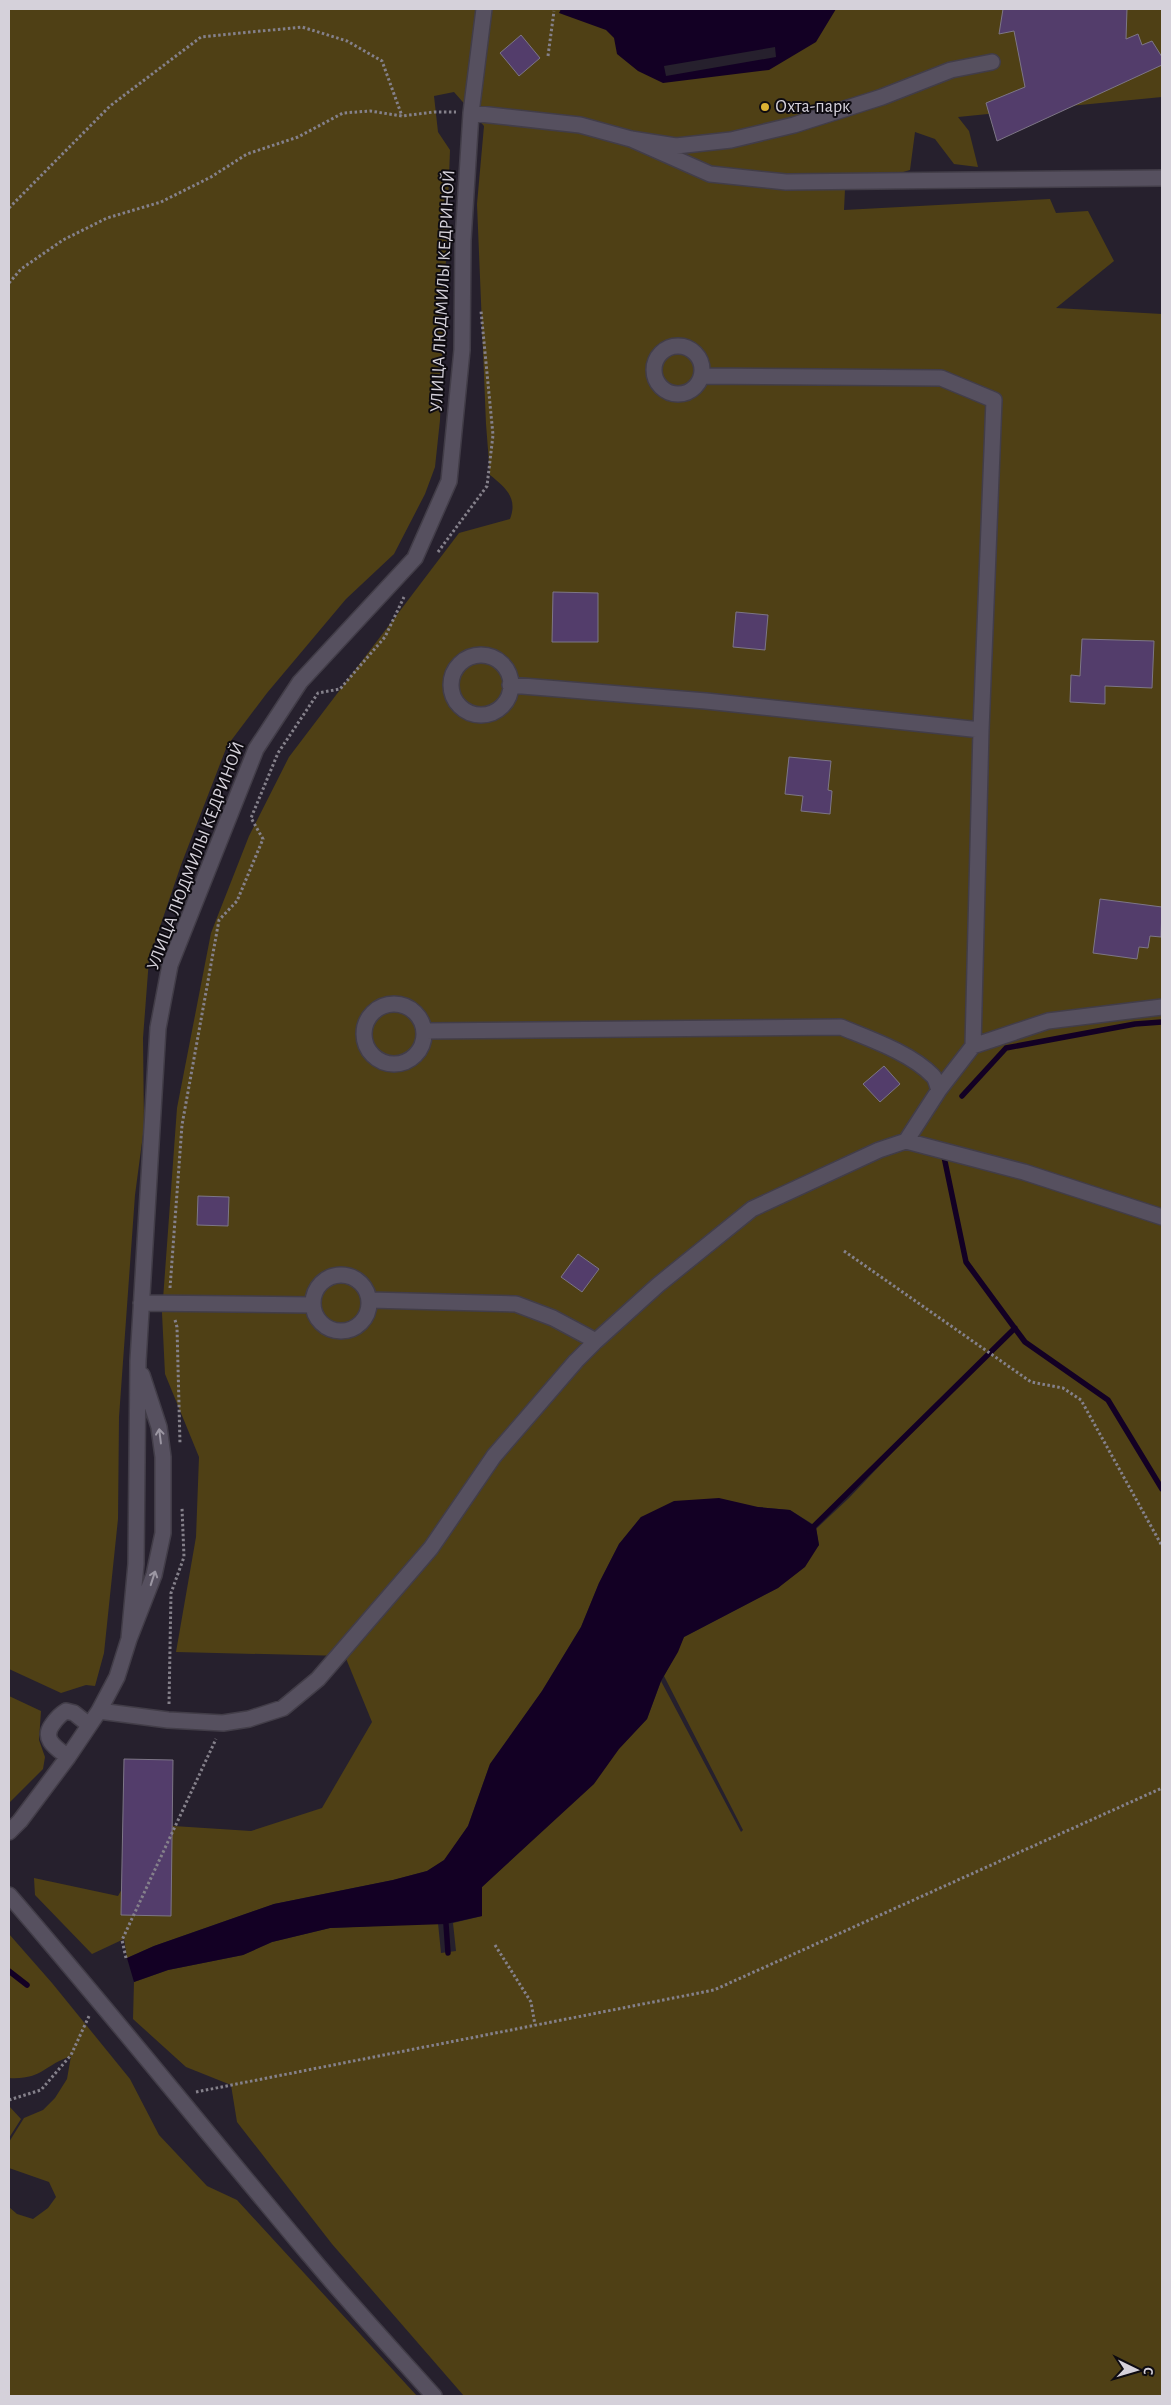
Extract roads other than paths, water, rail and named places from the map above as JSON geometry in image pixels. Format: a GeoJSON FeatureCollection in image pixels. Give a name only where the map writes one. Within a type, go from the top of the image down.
{"type":"FeatureCollection","features":[{"type":"Feature","properties":{"kind":"street","name":"УЛИЦА ЛЮДМИЛЫ КЕДРИНОЙ"},"geometry":{"type":"LineString","coordinates":[[129,1639],[136,1564],[138,1361],[141,1303],[158,1028],[170,965],[256,749],[300,682],[415,558],[449,481],[462,350],[463,240],[471,113],[484,9]]}},
{"type":"Feature","properties":{"kind":"street"},"geometry":{"type":"LineString","coordinates":[[471,113],[580,125],[631,139],[676,146],[731,140],[794,125],[874,99],[951,70],[992,62]]}},
{"type":"Feature","properties":{"kind":"street"},"geometry":{"type":"LineString","coordinates":[[631,139],[710,174],[786,182],[1162,178]]}},
{"type":"Feature","properties":{"kind":"street"},"geometry":{"type":"LineString","coordinates":[[701,376],[941,378],[994,400],[981,730],[973,1046]]}},
{"type":"Feature","properties":{"kind":"street"},"geometry":{"type":"LineString","coordinates":[[473,655],[497,658],[511,677],[510,685],[508,701],[489,715],[465,712],[451,692],[454,669],[473,655]]}},
{"type":"Feature","properties":{"kind":"street"},"geometry":{"type":"LineString","coordinates":[[510,685],[706,701],[981,730]]}},
{"type":"Feature","properties":{"kind":"street"},"geometry":{"type":"LineString","coordinates":[[389,1004],[408,1007],[422,1021],[424,1031],[420,1050],[413,1058],[404,1063],[385,1063],[376,1058],[369,1051],[365,1041],[367,1022],[380,1008],[389,1004]]}},
{"type":"Feature","properties":{"kind":"street"},"geometry":{"type":"LineString","coordinates":[[906,1141],[939,1090],[973,1046],[1048,1021],[1162,1007]]}},
{"type":"Feature","properties":{"kind":"street"},"geometry":{"type":"LineString","coordinates":[[424,1031],[840,1027],[884,1045],[913,1061],[934,1076],[939,1090]]}},
{"type":"Feature","properties":{"kind":"street"},"geometry":{"type":"LineString","coordinates":[[99,1711],[168,1720],[223,1723],[249,1719],[283,1708],[318,1679],[431,1548],[494,1456],[576,1361],[658,1285],[752,1209],[880,1150],[906,1141],[1024,1172],[1162,1217]]}},
{"type":"Feature","properties":{"kind":"street"},"geometry":{"type":"LineString","coordinates":[[348,1274],[363,1284],[370,1300],[366,1318],[353,1330],[335,1331],[319,1322],[312,1305],[316,1288],[330,1276],[348,1274]]}},
{"type":"Feature","properties":{"kind":"street"},"geometry":{"type":"LineString","coordinates":[[370,1300],[516,1304],[553,1318],[596,1341]]}},
{"type":"Feature","properties":{"kind":"street"},"geometry":{"type":"LineString","coordinates":[[141,1303],[312,1305]]}},
{"type":"Feature","properties":{"kind":"street","name":"УЛИЦА ЛЮДМИЛЫ КЕДРИНОЙ"},"geometry":{"type":"LineString","coordinates":[[9,1832],[20,1821],[68,1757],[99,1711],[117,1677],[129,1639],[154,1575],[163,1533],[163,1457],[159,1427],[138,1361]]}},
{"type":"Feature","properties":{"kind":"street"},"geometry":{"type":"LineString","coordinates":[[68,1757],[51,1743],[47,1736],[49,1729],[60,1715],[66,1711],[74,1713],[89,1725]]}},
{"type":"Feature","properties":{"kind":"street"},"geometry":{"type":"LineString","coordinates":[[9,1895],[99,1999],[313,2260],[434,2396]]}},
{"type":"Feature","properties":{"kind":"waterway"},"geometry":{"type":"LineString","coordinates":[[962,1096],[1006,1048],[1135,1024],[1162,1022]]}},
{"type":"Feature","properties":{"kind":"waterway"},"geometry":{"type":"LineString","coordinates":[[943,1152],[966,1262],[1025,1342],[1108,1400],[1162,1489]]}},
{"type":"Feature","properties":{"kind":"waterway"},"geometry":{"type":"LineString","coordinates":[[809,1531],[1015,1328]]}},
{"type":"Feature","properties":{"kind":"waterway"},"geometry":{"type":"LineString","coordinates":[[446,1924],[448,1953]]}},
{"type":"Feature","properties":{"kind":"waterway"},"geometry":{"type":"LineString","coordinates":[[9,1971],[27,1985]]}},
{"type":"Feature","properties":{"kind":"place","name":"Охта-парк"},"geometry":{"type":"Point","coordinates":[765,107]}}]}
